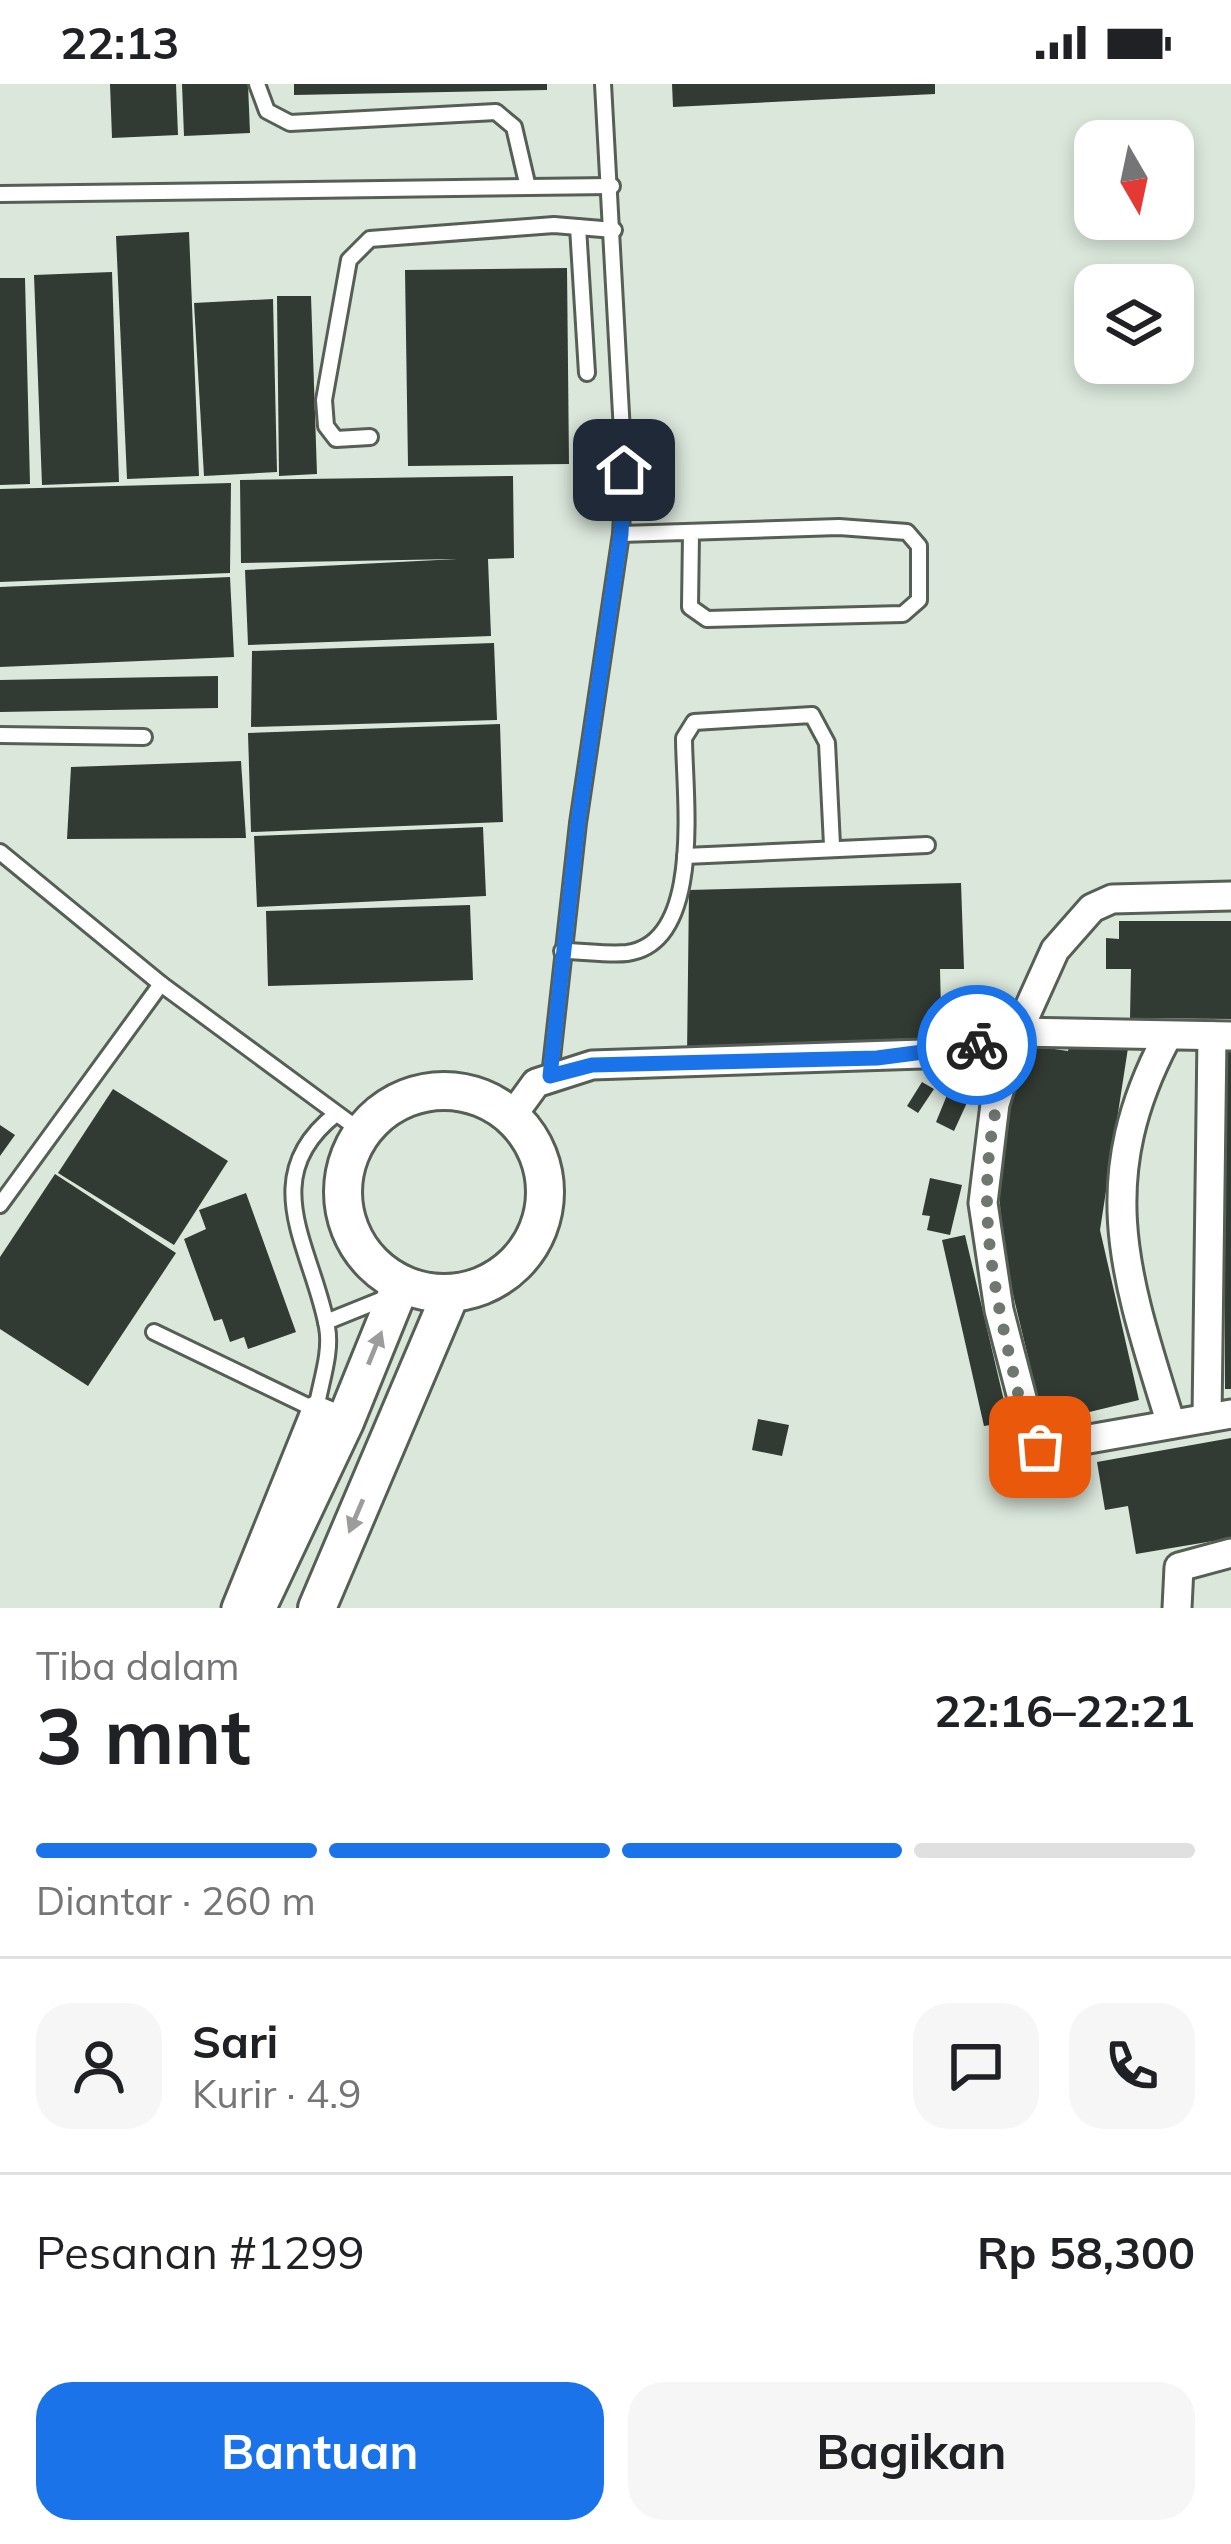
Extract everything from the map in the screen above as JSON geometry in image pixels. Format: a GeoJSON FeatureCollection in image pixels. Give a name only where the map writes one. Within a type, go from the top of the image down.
{"type":"FeatureCollection","features":[{"type":"Feature","properties":{"kind":"street"},"geometry":{"type":"LineString","coordinates":[[512,1116],[536,1083],[592,1065],[953,1052],[1018,1032],[1166,1039],[1221,1036],[1219,1416],[1040,1447],[1029,1439],[999,1310],[983,1203],[995,1104],[1018,1032],[1055,950],[1092,908],[1112,899],[1231,896]]}},
{"type":"Feature","properties":{"kind":"street"},"geometry":{"type":"LineString","coordinates":[[1166,1039],[1140,1088],[1127,1144],[1119,1223],[1129,1287],[1171,1424]]}},
{"type":"Feature","properties":{"kind":"street"},"geometry":{"type":"LineString","coordinates":[[435,1091],[464,1092],[512,1116],[531,1138],[543,1166],[546,1197],[540,1226],[526,1253],[504,1274],[452,1293],[399,1288],[357,1244],[345,1217],[349,1123],[407,1097],[435,1091]]}},
{"type":"Feature","properties":{"kind":"street"},"geometry":{"type":"LineString","coordinates":[[236,1608],[399,1288]]}},
{"type":"Feature","properties":{"kind":"street"},"geometry":{"type":"LineString","coordinates":[[317,1608],[452,1293]]}},
{"type":"Feature","properties":{"kind":"street"},"geometry":{"type":"LineString","coordinates":[[257,1608],[330,1416]]}},
{"type":"Feature","properties":{"kind":"street"},"geometry":{"type":"LineString","coordinates":[[1177,1608],[1179,1568],[1231,1553]]}},
{"type":"Feature","properties":{"kind":"lane"},"geometry":{"type":"LineString","coordinates":[[257,84],[267,110],[290,123],[496,112],[514,128],[527,183]]}},
{"type":"Feature","properties":{"kind":"lane"},"geometry":{"type":"LineString","coordinates":[[550,1076],[562,951],[621,534],[624,470],[603,84]]}},
{"type":"Feature","properties":{"kind":"lane"},"geometry":{"type":"LineString","coordinates":[[0,194],[527,183],[612,186]]}},
{"type":"Feature","properties":{"kind":"lane"},"geometry":{"type":"LineString","coordinates":[[370,437],[336,440],[324,415],[349,260],[358,248],[370,239],[578,227],[614,230]]}},
{"type":"Feature","properties":{"kind":"lane"},"geometry":{"type":"LineString","coordinates":[[578,227],[587,373]]}},
{"type":"Feature","properties":{"kind":"lane"},"geometry":{"type":"LineString","coordinates":[[621,534],[838,527],[907,532],[920,546],[919,600],[903,614],[707,619],[690,607],[691,534]]}},
{"type":"Feature","properties":{"kind":"lane"},"geometry":{"type":"LineString","coordinates":[[562,951],[632,952],[662,934],[676,913],[685,856],[684,737],[694,722],[812,716],[821,725],[832,845]]}},
{"type":"Feature","properties":{"kind":"lane"},"geometry":{"type":"LineString","coordinates":[[0,734],[144,736]]}},
{"type":"Feature","properties":{"kind":"lane"},"geometry":{"type":"LineString","coordinates":[[685,856],[832,845],[927,845]]}},
{"type":"Feature","properties":{"kind":"lane"},"geometry":{"type":"LineString","coordinates":[[0,852],[160,984],[349,1123],[303,1146],[292,1214],[326,1322],[330,1416],[154,1332]]}},
{"type":"Feature","properties":{"kind":"lane"},"geometry":{"type":"LineString","coordinates":[[0,1205],[160,984]]}},
{"type":"Feature","properties":{"kind":"lane"},"geometry":{"type":"LineString","coordinates":[[326,1322],[399,1288]]}},
{"type":"Feature","properties":{"kind":"building"},"geometry":{"type":"Polygon","coordinates":[[[110,84],[176,84],[178,135],[112,138],[110,84]]]}},
{"type":"Feature","properties":{"kind":"building"},"geometry":{"type":"Polygon","coordinates":[[[182,84],[248,84],[250,133],[184,136],[182,84]]]}},
{"type":"Feature","properties":{"kind":"building"},"geometry":{"type":"Polygon","coordinates":[[[294,84],[547,84],[547,90],[294,95],[294,84]]]}},
{"type":"Feature","properties":{"kind":"building"},"geometry":{"type":"Polygon","coordinates":[[[672,84],[935,84],[935,94],[673,107],[672,84]]]}},
{"type":"Feature","properties":{"kind":"building"},"geometry":{"type":"Polygon","coordinates":[[[189,232],[199,476],[127,479],[116,236],[189,232]]]}},
{"type":"Feature","properties":{"kind":"building"},"geometry":{"type":"Polygon","coordinates":[[[567,268],[569,464],[408,466],[405,270],[567,268]]]}},
{"type":"Feature","properties":{"kind":"building"},"geometry":{"type":"Polygon","coordinates":[[[112,272],[119,482],[42,485],[34,275],[112,272]]]}},
{"type":"Feature","properties":{"kind":"building"},"geometry":{"type":"Polygon","coordinates":[[[0,278],[25,278],[30,484],[0,485],[0,278]]]}},
{"type":"Feature","properties":{"kind":"building"},"geometry":{"type":"Polygon","coordinates":[[[277,296],[311,296],[317,474],[279,476],[277,296]]]}},
{"type":"Feature","properties":{"kind":"building"},"geometry":{"type":"Polygon","coordinates":[[[273,299],[277,472],[204,476],[194,303],[273,299]]]}},
{"type":"Feature","properties":{"kind":"building"},"geometry":{"type":"Polygon","coordinates":[[[513,476],[514,558],[488,559],[491,636],[248,645],[245,570],[457,559],[241,563],[240,480],[513,476]]]}},
{"type":"Feature","properties":{"kind":"building"},"geometry":{"type":"Polygon","coordinates":[[[231,483],[230,573],[0,582],[0,489],[231,483]]]}},
{"type":"Feature","properties":{"kind":"building"},"geometry":{"type":"Polygon","coordinates":[[[230,577],[234,657],[0,667],[0,587],[230,577]]]}},
{"type":"Feature","properties":{"kind":"building"},"geometry":{"type":"Polygon","coordinates":[[[494,643],[497,720],[251,727],[252,651],[494,643]]]}},
{"type":"Feature","properties":{"kind":"building"},"geometry":{"type":"Polygon","coordinates":[[[218,676],[218,708],[0,712],[0,680],[218,676]]]}},
{"type":"Feature","properties":{"kind":"building"},"geometry":{"type":"Polygon","coordinates":[[[500,724],[503,822],[251,832],[248,733],[500,724]]]}},
{"type":"Feature","properties":{"kind":"building"},"geometry":{"type":"Polygon","coordinates":[[[241,761],[246,838],[67,839],[71,767],[241,761]]]}},
{"type":"Feature","properties":{"kind":"building"},"geometry":{"type":"Polygon","coordinates":[[[483,827],[486,896],[257,907],[254,836],[483,827]]]}},
{"type":"Feature","properties":{"kind":"building"},"geometry":{"type":"Polygon","coordinates":[[[961,883],[964,969],[940,969],[942,1050],[687,1057],[689,890],[961,883]]]}},
{"type":"Feature","properties":{"kind":"building"},"geometry":{"type":"Polygon","coordinates":[[[470,905],[473,980],[268,986],[266,911],[470,905]]]}},
{"type":"Feature","properties":{"kind":"building"},"geometry":{"type":"Polygon","coordinates":[[[1119,921],[1231,921],[1231,1019],[1130,1018],[1131,969],[1106,969],[1106,938],[1119,939],[1119,921]]]}},
{"type":"Feature","properties":{"kind":"building"},"geometry":{"type":"Polygon","coordinates":[[[1070,1043],[1128,1048],[1100,1230],[1139,1400],[1044,1423],[1002,1249],[999,1182],[1012,1080],[1021,1082],[1027,1045],[1068,1051],[1070,1043]]]}},
{"type":"Feature","properties":{"kind":"building"},"geometry":{"type":"Polygon","coordinates":[[[1224,1048],[1231,1048],[1231,1389],[1225,1389],[1224,1048]]]}},
{"type":"Feature","properties":{"kind":"building"},"geometry":{"type":"Polygon","coordinates":[[[956,1073],[976,1083],[954,1131],[936,1122],[956,1073]]]}},
{"type":"Feature","properties":{"kind":"building"},"geometry":{"type":"Polygon","coordinates":[[[922,1082],[934,1089],[918,1113],[907,1106],[922,1082]]]}},
{"type":"Feature","properties":{"kind":"building"},"geometry":{"type":"Polygon","coordinates":[[[113,1089],[228,1161],[174,1245],[58,1173],[113,1089]]]}},
{"type":"Feature","properties":{"kind":"building"},"geometry":{"type":"Polygon","coordinates":[[[0,1125],[15,1135],[0,1156],[0,1125]]]}},
{"type":"Feature","properties":{"kind":"building"},"geometry":{"type":"Polygon","coordinates":[[[55,1174],[176,1253],[88,1386],[0,1329],[0,1257],[55,1174]]]}},
{"type":"Feature","properties":{"kind":"building"},"geometry":{"type":"Polygon","coordinates":[[[930,1178],[962,1185],[950,1235],[927,1230],[930,1216],[922,1215],[930,1178]]]}},
{"type":"Feature","properties":{"kind":"building"},"geometry":{"type":"Polygon","coordinates":[[[246,1193],[296,1332],[248,1349],[244,1337],[230,1342],[222,1319],[214,1321],[184,1239],[206,1229],[199,1210],[246,1193]]]}},
{"type":"Feature","properties":{"kind":"building"},"geometry":{"type":"Polygon","coordinates":[[[965,1235],[1009,1422],[984,1426],[942,1240],[965,1235]]]}},
{"type":"Feature","properties":{"kind":"building"},"geometry":{"type":"Polygon","coordinates":[[[758,1419],[789,1425],[782,1456],[752,1450],[758,1419]]]}},
{"type":"Feature","properties":{"kind":"building"},"geometry":{"type":"Polygon","coordinates":[[[1231,1438],[1231,1538],[1136,1554],[1128,1506],[1105,1510],[1097,1462],[1231,1438]]]}},
{"type":"Feature","properties":{"kind":"way so far"},"geometry":{"type":"LineString","coordinates":[[977,1045],[1018,1032],[995,1104],[983,1203],[999,1310],[1026,1427],[1029,1439],[1040,1447]]}},
{"type":"Feature","properties":{"kind":"route"},"geometry":{"type":"LineString","coordinates":[[624,470],[621,534],[578,823],[550,1076],[592,1065],[662,1067],[877,1058],[953,1052],[977,1045]]}}]}
